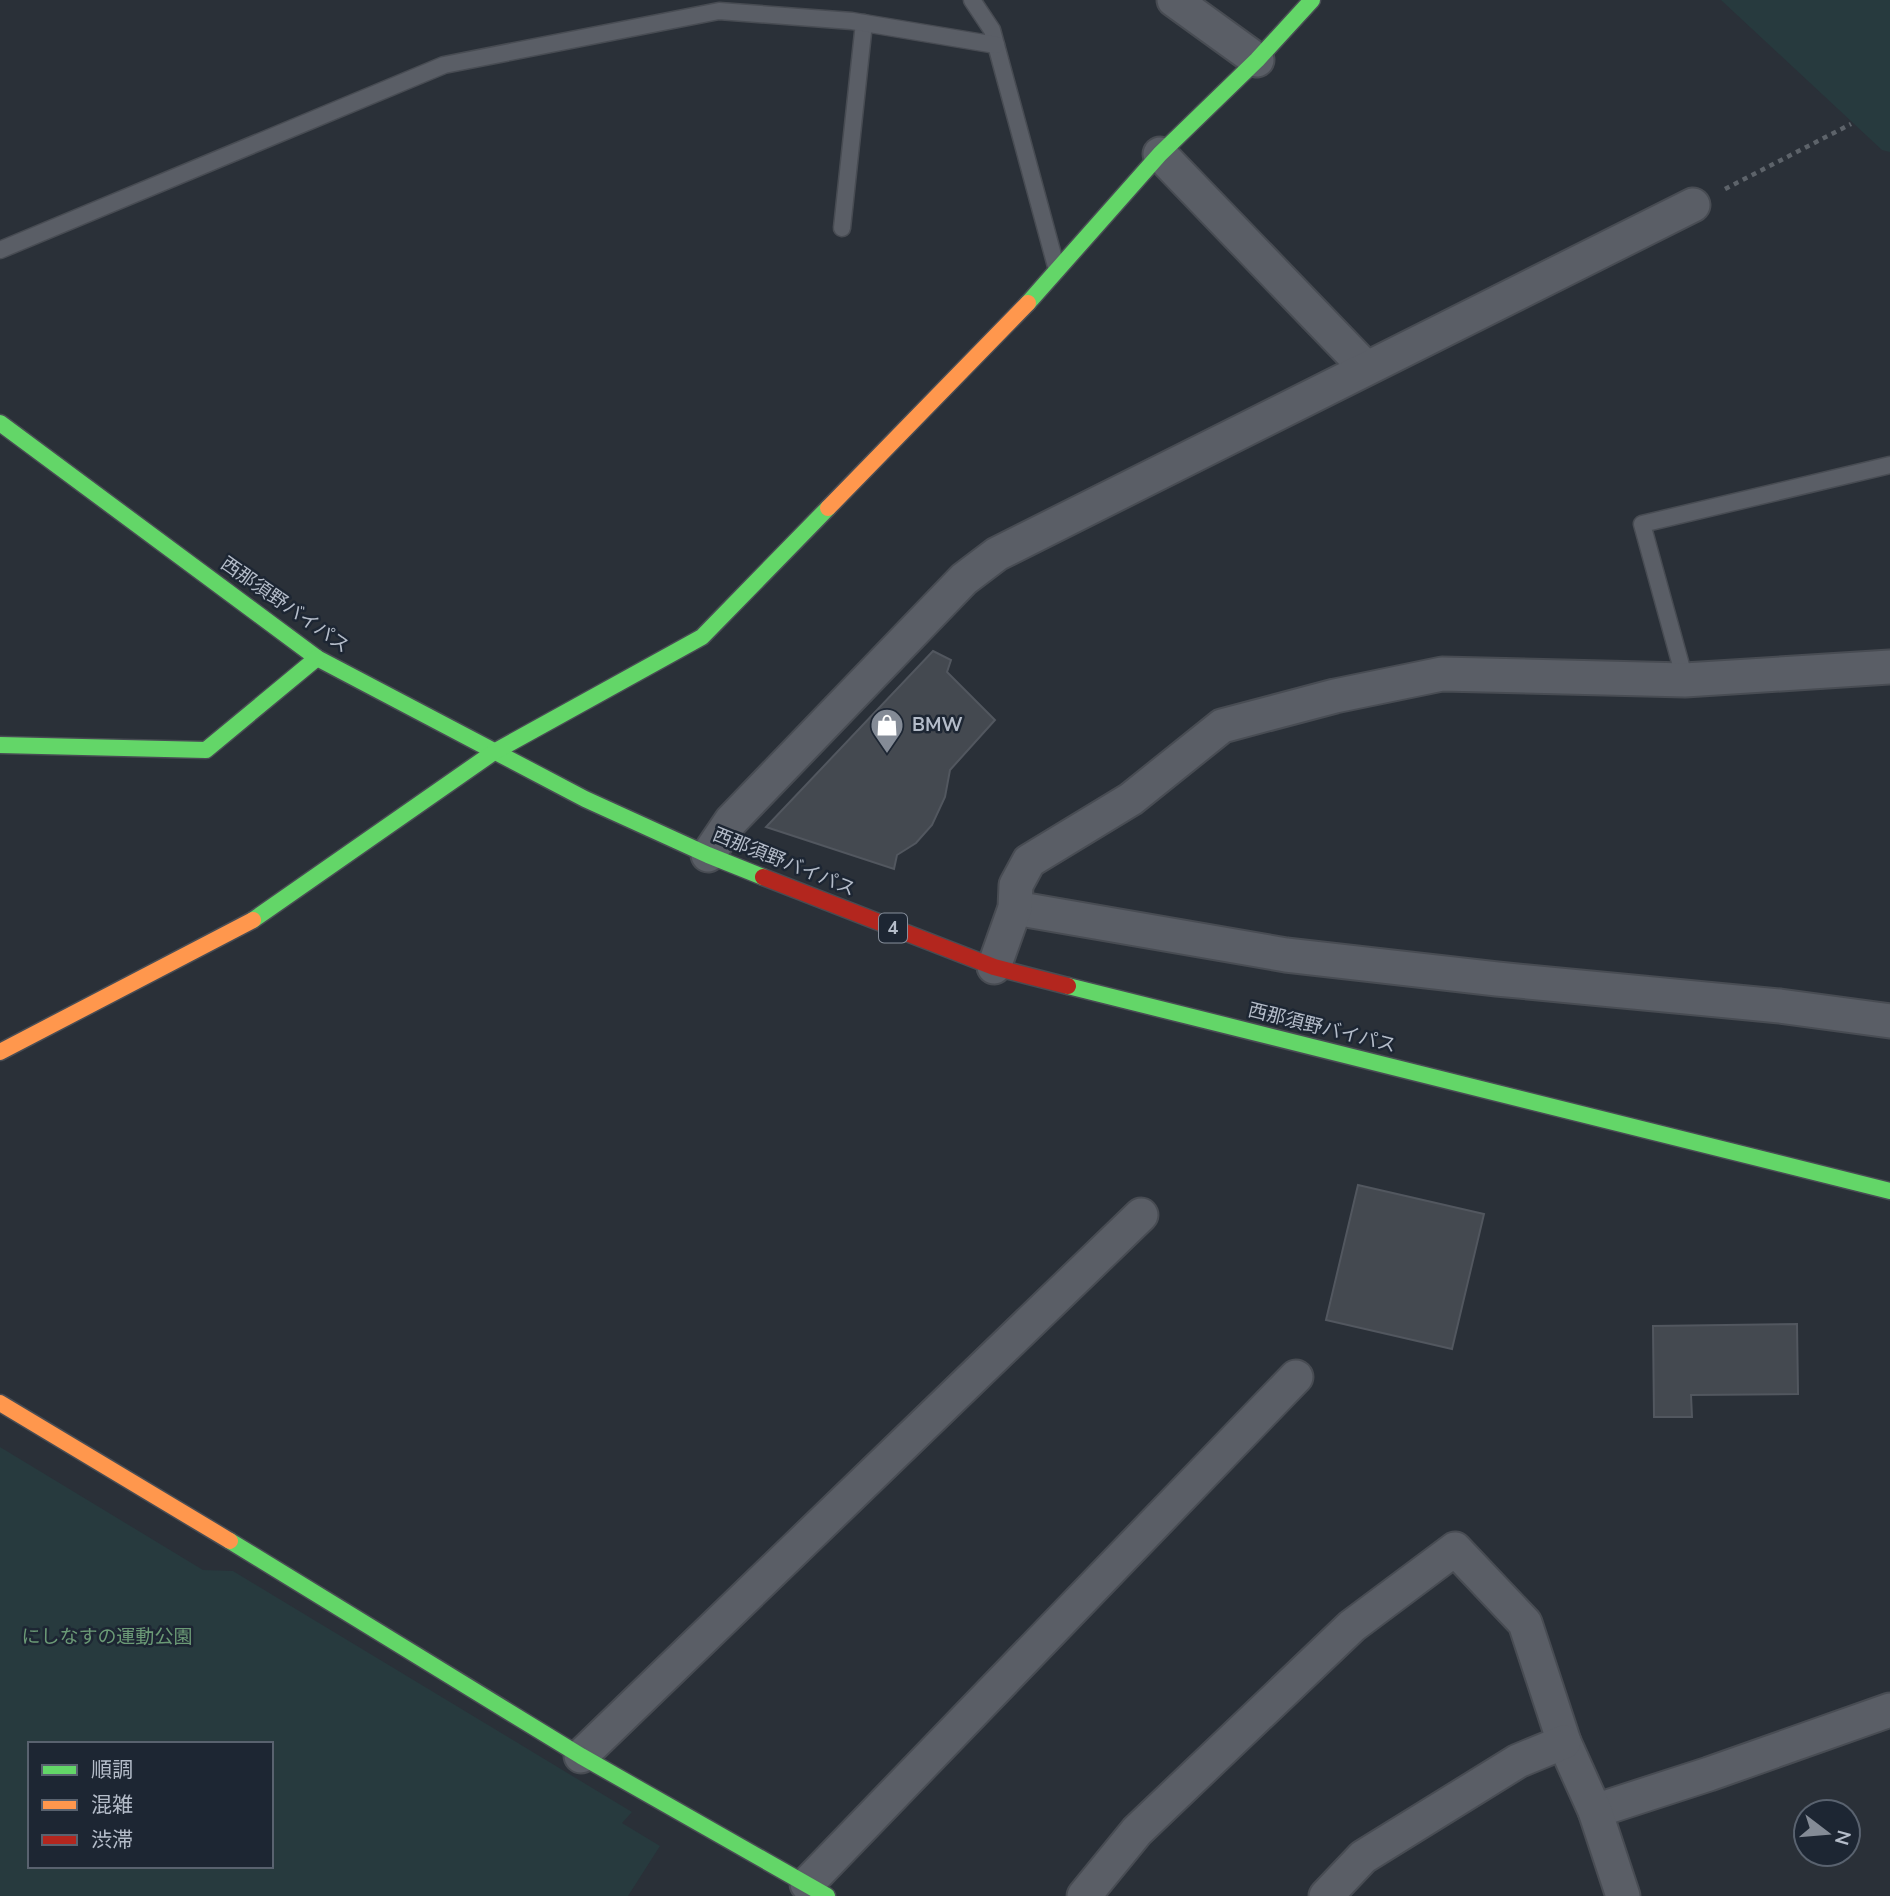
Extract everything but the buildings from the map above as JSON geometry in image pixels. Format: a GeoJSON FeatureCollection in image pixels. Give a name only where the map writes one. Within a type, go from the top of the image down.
{"type":"FeatureCollection","features":[{"type":"Feature","properties":{"kind":"main road"},"geometry":{"type":"LineString","coordinates":[[0,1052],[249,923],[494,752],[702,637],[1057,272],[1160,154],[1257,60],[1312,0]]}},
{"type":"Feature","properties":{"kind":"main road","name":"西那須野バイパス"},"geometry":{"type":"LineString","coordinates":[[0,423],[317,657],[585,799],[708,855],[994,967],[1890,1191]]}},
{"type":"Feature","properties":{"kind":"main road"},"geometry":{"type":"LineString","coordinates":[[0,745],[206,750],[317,657]]}},
{"type":"Feature","properties":{"kind":"main road"},"geometry":{"type":"LineString","coordinates":[[0,1403],[356,1617],[580,1756],[817,1890]]}},
{"type":"Feature","properties":{"kind":"street"},"geometry":{"type":"LineString","coordinates":[[1174,0],[1257,60]]}},
{"type":"Feature","properties":{"kind":"street"},"geometry":{"type":"LineString","coordinates":[[1160,154],[1366,368]]}},
{"type":"Feature","properties":{"kind":"street"},"geometry":{"type":"LineString","coordinates":[[708,855],[731,821],[964,579],[997,554],[1693,205]]}},
{"type":"Feature","properties":{"kind":"street"},"geometry":{"type":"LineString","coordinates":[[994,967],[1015,908],[1016,885],[1029,861],[1131,799],[1222,726],[1335,696],[1442,674],[1685,680],[1890,667]]}},
{"type":"Feature","properties":{"kind":"street"},"geometry":{"type":"LineString","coordinates":[[1015,908],[1286,955],[1497,979],[1780,1006],[1890,1021]]}},
{"type":"Feature","properties":{"kind":"street"},"geometry":{"type":"LineString","coordinates":[[580,1756],[1141,1215]]}},
{"type":"Feature","properties":{"kind":"street"},"geometry":{"type":"LineString","coordinates":[[817,1890],[1296,1377]]}},
{"type":"Feature","properties":{"kind":"street"},"geometry":{"type":"LineString","coordinates":[[1084,1896],[1137,1831],[1352,1626],[1455,1549],[1525,1623],[1564,1742],[1595,1811],[1623,1896]]}},
{"type":"Feature","properties":{"kind":"street"},"geometry":{"type":"LineString","coordinates":[[1595,1811],[1890,1710]]}},
{"type":"Feature","properties":{"kind":"street"},"geometry":{"type":"LineString","coordinates":[[1326,1896],[1363,1857],[1518,1761],[1564,1742]]}},
{"type":"Feature","properties":{"kind":"lane"},"geometry":{"type":"LineString","coordinates":[[972,0],[992,30],[1057,272]]}},
{"type":"Feature","properties":{"kind":"lane"},"geometry":{"type":"LineString","coordinates":[[0,250],[444,65],[719,12],[864,23],[996,44]]}},
{"type":"Feature","properties":{"kind":"lane"},"geometry":{"type":"LineString","coordinates":[[842,228],[864,23]]}},
{"type":"Feature","properties":{"kind":"lane"},"geometry":{"type":"LineString","coordinates":[[1685,680],[1642,524],[1890,465]]}},
{"type":"Feature","properties":{"kind":"path"},"geometry":{"type":"LineString","coordinates":[[1693,205],[1852,124]]}},
{"type":"Feature","properties":{"kind":"green space"},"geometry":{"type":"Polygon","coordinates":[[[1721,0],[1890,0],[1890,152],[1882,150],[1721,0]]]}},
{"type":"Feature","properties":{"kind":"green space","name":"にしなすの運動公園"},"geometry":{"type":"Polygon","coordinates":[[[0,1447],[203,1570],[233,1571],[632,1812],[622,1823],[660,1846],[628,1896],[0,1896],[0,1447]]]}},
{"type":"Feature","properties":{"kind":"traffic: fast"},"geometry":{"type":"LineString","coordinates":[[1028,303],[1160,154],[1257,60],[1312,0]]}},
{"type":"Feature","properties":{"kind":"traffic: fast"},"geometry":{"type":"LineString","coordinates":[[0,423],[317,658],[585,799],[763,877]]}},
{"type":"Feature","properties":{"kind":"traffic: fast"},"geometry":{"type":"LineString","coordinates":[[253,920],[494,752],[702,637],[828,508]]}},
{"type":"Feature","properties":{"kind":"traffic: fast"},"geometry":{"type":"LineString","coordinates":[[0,745],[206,750],[317,658]]}},
{"type":"Feature","properties":{"kind":"traffic: fast"},"geometry":{"type":"LineString","coordinates":[[1068,986],[1890,1191]]}},
{"type":"Feature","properties":{"kind":"traffic: fast"},"geometry":{"type":"LineString","coordinates":[[230,1541],[581,1756],[827,1896]]}},
{"type":"Feature","properties":{"kind":"traffic: slow"},"geometry":{"type":"LineString","coordinates":[[828,508],[1028,303]]}},
{"type":"Feature","properties":{"kind":"traffic: slow"},"geometry":{"type":"LineString","coordinates":[[0,1052],[253,920]]}},
{"type":"Feature","properties":{"kind":"traffic: slow"},"geometry":{"type":"LineString","coordinates":[[0,1403],[230,1541]]}},
{"type":"Feature","properties":{"kind":"traffic: jam"},"geometry":{"type":"LineString","coordinates":[[763,877],[994,967],[1068,986]]}},
{"type":"Feature","properties":{"kind":"place","name":"BMW"},"geometry":{"type":"Point","coordinates":[887,755]}}]}
